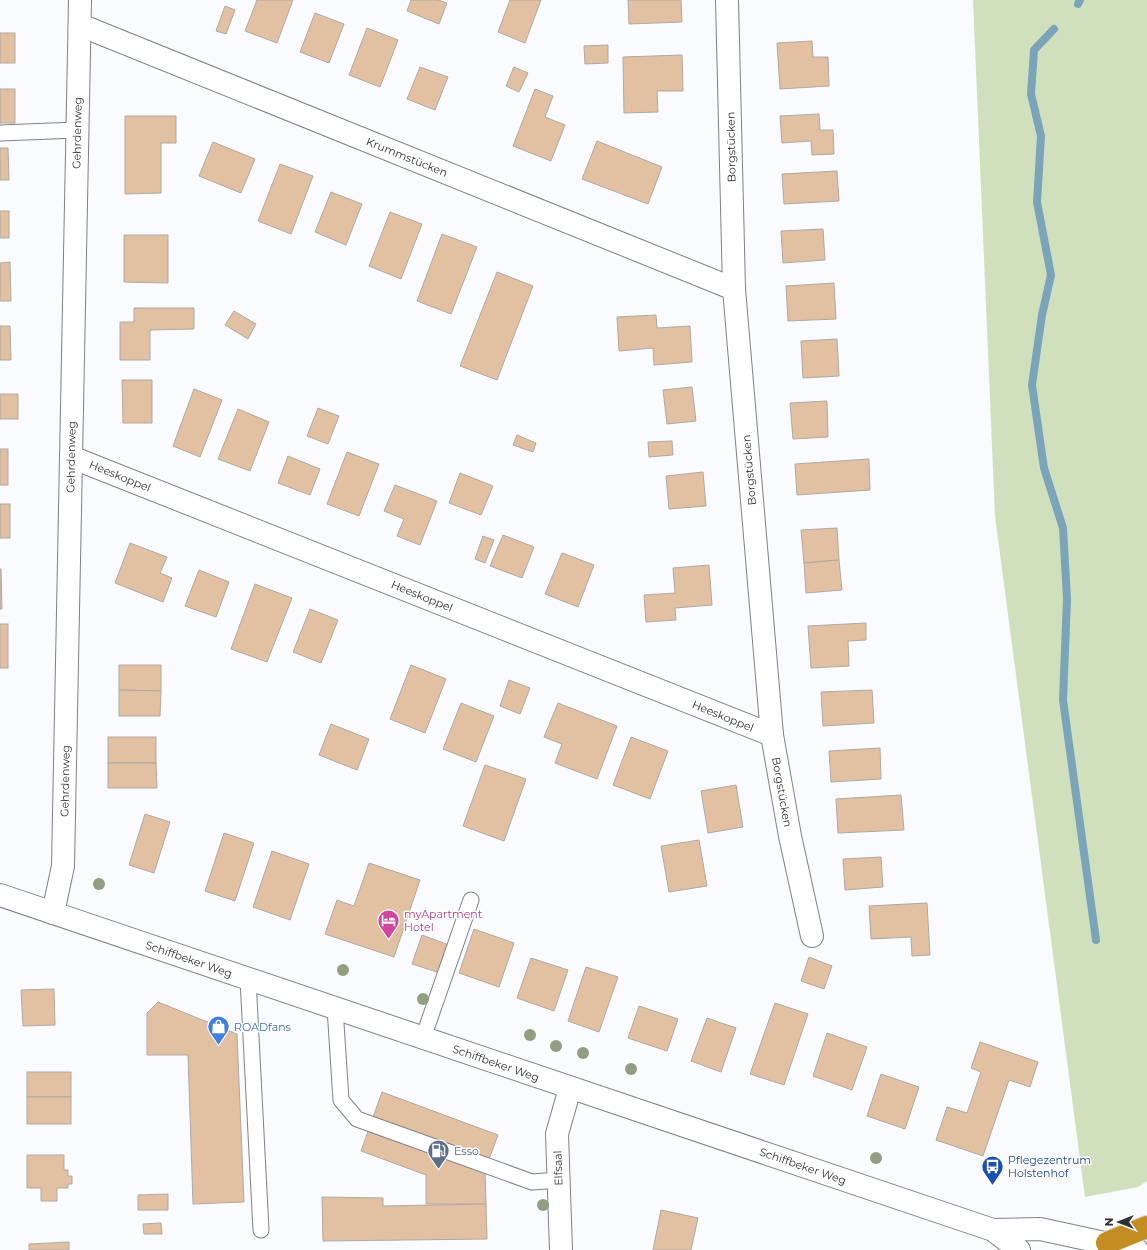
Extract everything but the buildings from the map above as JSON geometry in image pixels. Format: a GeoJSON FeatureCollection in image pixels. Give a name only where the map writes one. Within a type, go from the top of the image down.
{"type":"FeatureCollection","features":[{"type":"Feature","properties":{"kind":"highway"},"geometry":{"type":"LineString","coordinates":[[1107,1243],[1147,1227]]}},
{"type":"Feature","properties":{"kind":"street","name":"Gehrdenweg"},"geometry":{"type":"LineString","coordinates":[[53,913],[63,866],[80,0]]}},
{"type":"Feature","properties":{"kind":"street","name":"Borgstücken"},"geometry":{"type":"LineString","coordinates":[[727,0],[734,289],[772,735],[790,836],[812,936]]}},
{"type":"Feature","properties":{"kind":"street","name":"Krummstücken"},"geometry":{"type":"LineString","coordinates":[[80,25],[734,289]]}},
{"type":"Feature","properties":{"kind":"street","name":"Heeskoppel"},"geometry":{"type":"LineString","coordinates":[[71,457],[772,735]]}},
{"type":"Feature","properties":{"kind":"street","name":"Schiffbeker Weg"},"geometry":{"type":"LineString","coordinates":[[0,895],[993,1230],[1019,1250]]}},
{"type":"Feature","properties":{"kind":"street","name":"Elfsaal"},"geometry":{"type":"LineString","coordinates":[[561,1250],[557,1134],[570,1088]]}},
{"type":"Feature","properties":{"kind":"street","name":"Schiffbeker Weg"},"geometry":{"type":"LineString","coordinates":[[993,1230],[1040,1229],[1137,1250]]}},
{"type":"Feature","properties":{"kind":"lane"},"geometry":{"type":"LineString","coordinates":[[0,132],[77,130]]}},
{"type":"Feature","properties":{"kind":"lane"},"geometry":{"type":"LineString","coordinates":[[423,1038],[471,900]]}},
{"type":"Feature","properties":{"kind":"lane"},"geometry":{"type":"LineString","coordinates":[[248,979],[261,1230]]}},
{"type":"Feature","properties":{"kind":"lane"},"geometry":{"type":"LineString","coordinates":[[334,1008],[341,1100],[357,1120],[532,1182],[558,1180]]}},
{"type":"Feature","properties":{"kind":"green space"},"geometry":{"type":"Polygon","coordinates":[[[973,0],[1147,0],[1147,1181],[1138,1187],[1085,1197],[995,516],[973,0]]]}},
{"type":"Feature","properties":{"kind":"waterway"},"geometry":{"type":"LineString","coordinates":[[1078,4],[1080,0]]}},
{"type":"Feature","properties":{"kind":"waterway"},"geometry":{"type":"LineString","coordinates":[[1054,29],[1034,50],[1031,94],[1041,136],[1037,202],[1051,275],[1042,315],[1032,385],[1044,468],[1063,528],[1067,599],[1063,700],[1096,940]]}},
{"type":"Feature","properties":{"kind":"place","name":"myApartment Hotel"},"geometry":{"type":"Point","coordinates":[388,940]}},
{"type":"Feature","properties":{"kind":"place","name":"ROADfans"},"geometry":{"type":"Point","coordinates":[219,1046]}},
{"type":"Feature","properties":{"kind":"place","name":"Esso"},"geometry":{"type":"Point","coordinates":[439,1170]}},
{"type":"Feature","properties":{"kind":"place","name":"Pflegezentrum Holstenhof"},"geometry":{"type":"Point","coordinates":[992,1186]}}]}
